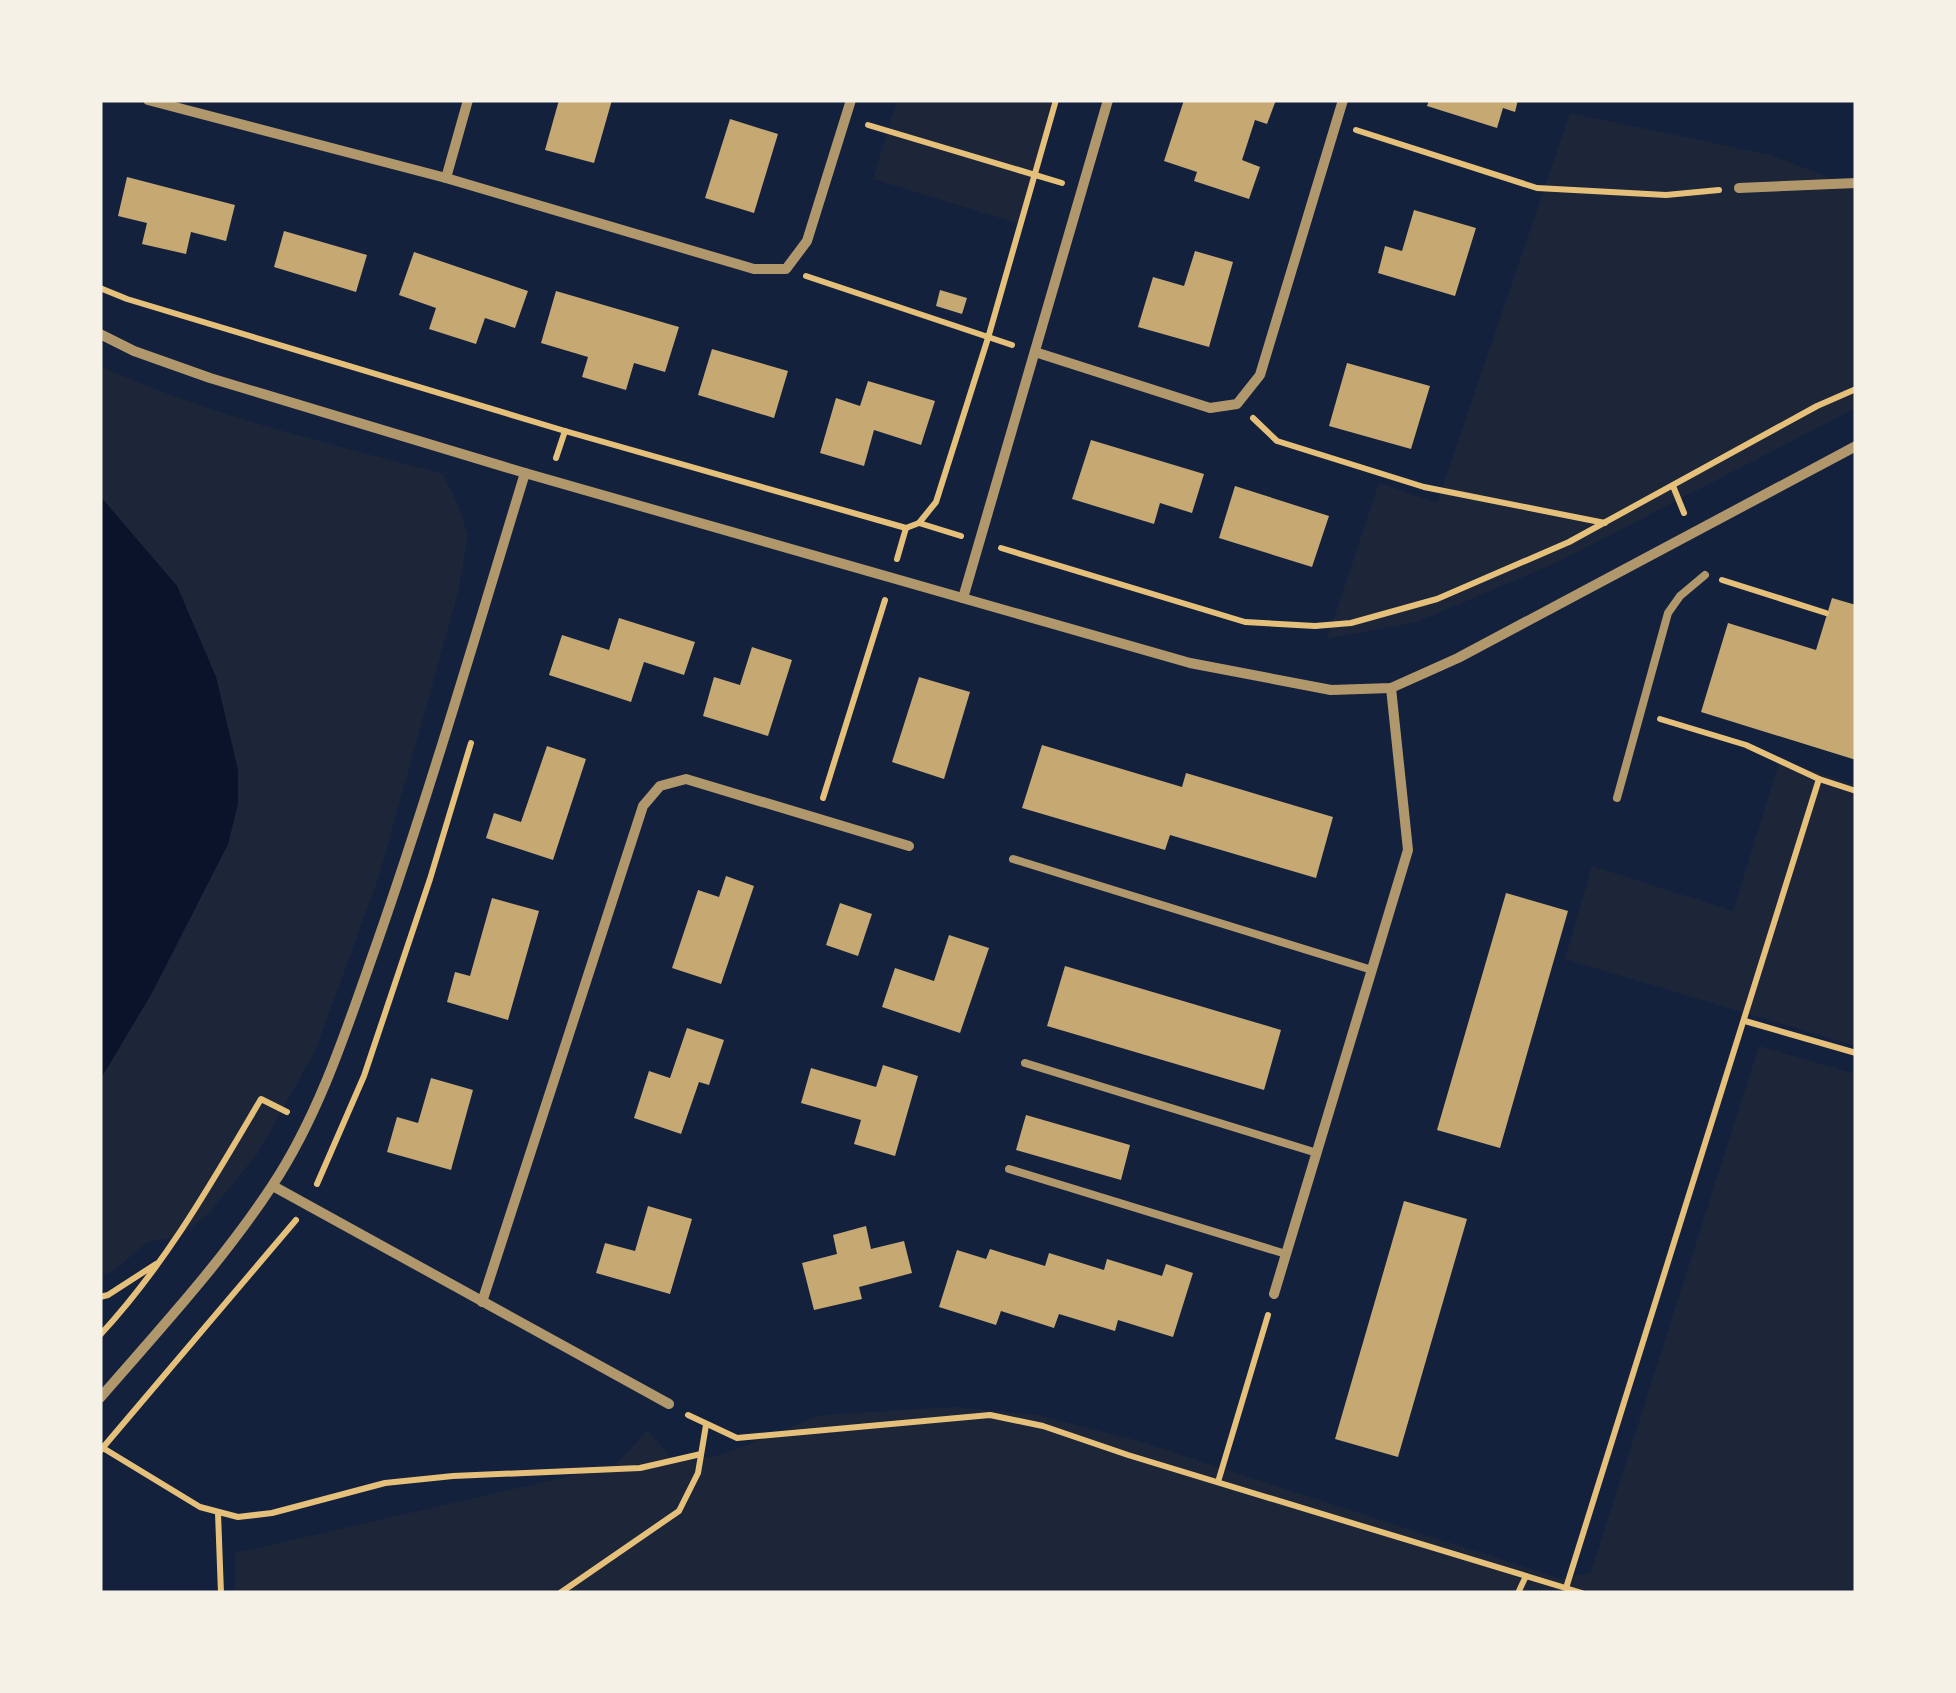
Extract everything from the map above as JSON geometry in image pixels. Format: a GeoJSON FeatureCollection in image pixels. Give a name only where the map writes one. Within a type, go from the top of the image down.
{"type":"FeatureCollection","features":[{"type":"Feature","properties":{"kind":"street"},"geometry":{"type":"LineString","coordinates":[[148,100],[446,178],[754,268],[786,270],[807,242],[851,100]]}},
{"type":"Feature","properties":{"kind":"street"},"geometry":{"type":"LineString","coordinates":[[446,178],[468,100]]}},
{"type":"Feature","properties":{"kind":"street"},"geometry":{"type":"LineString","coordinates":[[963,598],[1108,100]]}},
{"type":"Feature","properties":{"kind":"street"},"geometry":{"type":"LineString","coordinates":[[1035,352],[1210,408],[1237,404],[1260,375],[1344,100]]}},
{"type":"Feature","properties":{"kind":"street"},"geometry":{"type":"LineString","coordinates":[[1739,188],[1856,183]]}},
{"type":"Feature","properties":{"kind":"street"},"geometry":{"type":"LineString","coordinates":[[100,334],[134,351],[210,378],[525,473],[1190,662],[1331,690],[1391,688],[1458,658],[1856,446]]}},
{"type":"Feature","properties":{"kind":"street"},"geometry":{"type":"LineString","coordinates":[[100,1398],[184,1300],[273,1186],[308,1122],[352,1014],[399,879],[525,473]]}},
{"type":"Feature","properties":{"kind":"street"},"geometry":{"type":"LineString","coordinates":[[1274,1294],[1408,850],[1391,688]]}},
{"type":"Feature","properties":{"kind":"street"},"geometry":{"type":"LineString","coordinates":[[482,1302],[643,806],[660,786],[686,779],[909,846]]}},
{"type":"Feature","properties":{"kind":"street"},"geometry":{"type":"LineString","coordinates":[[273,1186],[669,1404]]}},
{"type":"Feature","properties":{"kind":"lane"},"geometry":{"type":"LineString","coordinates":[[1617,798],[1668,613],[1680,596],[1706,575]]}},
{"type":"Feature","properties":{"kind":"lane"},"geometry":{"type":"LineString","coordinates":[[1013,858],[1372,970]]}},
{"type":"Feature","properties":{"kind":"lane"},"geometry":{"type":"LineString","coordinates":[[1026,1064],[1317,1152]]}},
{"type":"Feature","properties":{"kind":"lane"},"geometry":{"type":"LineString","coordinates":[[1009,1169],[1286,1254]]}},
{"type":"Feature","properties":{"kind":"path"},"geometry":{"type":"LineString","coordinates":[[100,288],[565,431],[906,528],[919,523],[936,502],[1056,100]]}},
{"type":"Feature","properties":{"kind":"path"},"geometry":{"type":"LineString","coordinates":[[845,118],[1082,189]]}},
{"type":"Feature","properties":{"kind":"path"},"geometry":{"type":"LineString","coordinates":[[1336,124],[1538,188],[1666,196],[1739,188]]}},
{"type":"Feature","properties":{"kind":"path"},"geometry":{"type":"LineString","coordinates":[[786,270],[1035,352]]}},
{"type":"Feature","properties":{"kind":"path"},"geometry":{"type":"LineString","coordinates":[[919,523],[1245,622],[1315,626],[1352,623],[1437,599],[1569,542],[1817,406],[1856,389]]}},
{"type":"Feature","properties":{"kind":"path"},"geometry":{"type":"LineString","coordinates":[[1237,404],[1277,441],[1424,486],[1605,522]]}},
{"type":"Feature","properties":{"kind":"path"},"geometry":{"type":"LineString","coordinates":[[1672,486],[1693,534]]}},
{"type":"Feature","properties":{"kind":"path"},"geometry":{"type":"LineString","coordinates":[[817,818],[906,528]]}},
{"type":"Feature","properties":{"kind":"path"},"geometry":{"type":"LineString","coordinates":[[1706,575],[1826,612]]}},
{"type":"Feature","properties":{"kind":"path"},"geometry":{"type":"LineString","coordinates":[[1640,713],[1746,745],[1819,779],[1856,791]]}},
{"type":"Feature","properties":{"kind":"path"},"geometry":{"type":"LineString","coordinates":[[1566,1588],[1819,779]]}},
{"type":"Feature","properties":{"kind":"path"},"geometry":{"type":"LineString","coordinates":[[1745,1021],[1856,1054]]}},
{"type":"Feature","properties":{"kind":"path"},"geometry":{"type":"LineString","coordinates":[[100,1335],[134,1299],[188,1222],[260,1099],[338,1137]]}},
{"type":"Feature","properties":{"kind":"path"},"geometry":{"type":"LineString","coordinates":[[100,1296],[108,1295],[161,1260]]}},
{"type":"Feature","properties":{"kind":"path"},"geometry":{"type":"LineString","coordinates":[[1218,1482],[1274,1294]]}},
{"type":"Feature","properties":{"kind":"path"},"geometry":{"type":"LineString","coordinates":[[669,1404],[738,1438],[990,1416],[1043,1426],[1582,1593]]}},
{"type":"Feature","properties":{"kind":"path"},"geometry":{"type":"LineString","coordinates":[[560,1593],[679,1511],[698,1473],[706,1425]]}},
{"type":"Feature","properties":{"kind":"path"},"geometry":{"type":"LineString","coordinates":[[103,1448],[160,1484],[218,1514],[238,1518],[272,1513],[385,1483],[640,1468],[701,1454]]}},
{"type":"Feature","properties":{"kind":"path"},"geometry":{"type":"LineString","coordinates":[[218,1514],[220,1593]]}},
{"type":"Feature","properties":{"kind":"path"},"geometry":{"type":"LineString","coordinates":[[1518,1593],[1526,1576]]}},
{"type":"Feature","properties":{"kind":"shaded area"},"geometry":{"type":"Polygon","coordinates":[[[897,100],[1055,100],[1017,223],[873,179],[897,100]]]}},
{"type":"Feature","properties":{"kind":"shaded area"},"geometry":{"type":"Polygon","coordinates":[[[1570,113],[1771,155],[1856,188],[1856,408],[1558,562],[1417,622],[1327,639],[1379,483],[1437,503],[1570,113]]]}},
{"type":"Feature","properties":{"kind":"shaded area"},"geometry":{"type":"Polygon","coordinates":[[[100,366],[226,414],[443,474],[468,535],[459,589],[379,876],[316,1049],[258,1153],[209,1213],[181,1236],[148,1242],[112,1272],[100,1275],[100,1080],[152,993],[228,844],[238,804],[238,770],[216,677],[177,586],[100,496],[100,366]]]}},
{"type":"Feature","properties":{"kind":"shaded area"},"geometry":{"type":"Polygon","coordinates":[[[100,496],[177,586],[216,677],[238,770],[238,804],[228,844],[152,993],[100,1080],[100,496]]]}},
{"type":"Feature","properties":{"kind":"shaded area"},"geometry":{"type":"Polygon","coordinates":[[[1780,760],[1856,785],[1856,1046],[1565,959],[1592,866],[1733,911],[1780,760]]]}},
{"type":"Feature","properties":{"kind":"shaded area"},"geometry":{"type":"Polygon","coordinates":[[[1759,1046],[1856,1074],[1856,1593],[235,1593],[235,1553],[614,1466],[648,1430],[675,1463],[724,1454],[821,1415],[955,1407],[1037,1415],[1135,1440],[1561,1579],[1591,1572],[1759,1046]]]}},
{"type":"Feature","properties":{"kind":"building"},"geometry":{"type":"Polygon","coordinates":[[[559,100],[612,100],[594,163],[545,150],[559,100]]]}},
{"type":"Feature","properties":{"kind":"building"},"geometry":{"type":"Polygon","coordinates":[[[1184,100],[1276,100],[1267,124],[1255,120],[1242,160],[1260,167],[1249,199],[1194,181],[1197,172],[1164,161],[1184,100]]]}},
{"type":"Feature","properties":{"kind":"building"},"geometry":{"type":"Polygon","coordinates":[[[1429,100],[1518,100],[1515,112],[1503,108],[1497,128],[1427,106],[1429,100]]]}},
{"type":"Feature","properties":{"kind":"building"},"geometry":{"type":"Polygon","coordinates":[[[730,119],[778,134],[754,213],[705,198],[730,119]]]}},
{"type":"Feature","properties":{"kind":"building"},"geometry":{"type":"Polygon","coordinates":[[[127,177],[235,205],[226,241],[191,232],[186,254],[142,244],[147,223],[118,216],[127,177]]]}},
{"type":"Feature","properties":{"kind":"building"},"geometry":{"type":"Polygon","coordinates":[[[1414,210],[1476,228],[1455,296],[1378,273],[1385,246],[1402,251],[1414,210]]]}},
{"type":"Feature","properties":{"kind":"building"},"geometry":{"type":"Polygon","coordinates":[[[284,231],[367,255],[356,292],[274,267],[284,231]]]}},
{"type":"Feature","properties":{"kind":"building"},"geometry":{"type":"Polygon","coordinates":[[[1195,251],[1233,262],[1209,347],[1138,327],[1153,277],[1184,286],[1195,251]]]}},
{"type":"Feature","properties":{"kind":"building"},"geometry":{"type":"Polygon","coordinates":[[[414,252],[528,291],[515,328],[485,318],[476,344],[429,329],[436,308],[399,295],[414,252]]]}},
{"type":"Feature","properties":{"kind":"building"},"geometry":{"type":"Polygon","coordinates":[[[940,290],[967,298],[962,314],[936,306],[940,290]]]}},
{"type":"Feature","properties":{"kind":"building"},"geometry":{"type":"Polygon","coordinates":[[[556,291],[679,327],[665,372],[634,363],[626,390],[582,377],[588,357],[541,343],[556,291]]]}},
{"type":"Feature","properties":{"kind":"building"},"geometry":{"type":"Polygon","coordinates":[[[712,349],[788,371],[774,418],[698,395],[712,349]]]}},
{"type":"Feature","properties":{"kind":"building"},"geometry":{"type":"Polygon","coordinates":[[[1347,363],[1430,386],[1411,449],[1329,426],[1347,363]]]}},
{"type":"Feature","properties":{"kind":"building"},"geometry":{"type":"Polygon","coordinates":[[[868,381],[935,401],[921,445],[874,430],[864,466],[820,453],[836,398],[860,406],[868,381]]]}},
{"type":"Feature","properties":{"kind":"building"},"geometry":{"type":"Polygon","coordinates":[[[1091,440],[1204,474],[1192,513],[1160,503],[1154,524],[1072,499],[1091,440]]]}},
{"type":"Feature","properties":{"kind":"building"},"geometry":{"type":"Polygon","coordinates":[[[1235,486],[1329,516],[1312,567],[1219,538],[1235,486]]]}},
{"type":"Feature","properties":{"kind":"building"},"geometry":{"type":"Polygon","coordinates":[[[1832,598],[1856,605],[1856,760],[1701,712],[1728,623],[1816,650],[1832,598]]]}},
{"type":"Feature","properties":{"kind":"building"},"geometry":{"type":"Polygon","coordinates":[[[619,618],[695,642],[684,675],[644,662],[631,702],[549,675],[562,635],[609,650],[619,618]]]}},
{"type":"Feature","properties":{"kind":"building"},"geometry":{"type":"Polygon","coordinates":[[[752,647],[792,660],[768,736],[703,716],[714,677],[740,685],[752,647]]]}},
{"type":"Feature","properties":{"kind":"building"},"geometry":{"type":"Polygon","coordinates":[[[919,677],[970,692],[944,779],[892,762],[919,677]]]}},
{"type":"Feature","properties":{"kind":"building"},"geometry":{"type":"Polygon","coordinates":[[[1042,745],[1182,787],[1186,773],[1333,817],[1316,878],[1170,835],[1165,850],[1022,808],[1042,745]]]}},
{"type":"Feature","properties":{"kind":"building"},"geometry":{"type":"Polygon","coordinates":[[[547,746],[586,759],[553,860],[486,838],[494,813],[521,822],[547,746]]]}},
{"type":"Feature","properties":{"kind":"building"},"geometry":{"type":"Polygon","coordinates":[[[726,876],[754,886],[721,984],[672,968],[698,890],[719,897],[726,876]]]}},
{"type":"Feature","properties":{"kind":"building"},"geometry":{"type":"Polygon","coordinates":[[[1506,893],[1568,911],[1500,1148],[1437,1130],[1506,893]]]}},
{"type":"Feature","properties":{"kind":"building"},"geometry":{"type":"Polygon","coordinates":[[[492,898],[539,911],[508,1020],[447,1002],[455,972],[470,976],[492,898]]]}},
{"type":"Feature","properties":{"kind":"building"},"geometry":{"type":"Polygon","coordinates":[[[840,903],[872,914],[858,956],[826,945],[840,903]]]}},
{"type":"Feature","properties":{"kind":"building"},"geometry":{"type":"Polygon","coordinates":[[[949,935],[989,948],[960,1033],[882,1007],[895,968],[934,981],[949,935]]]}},
{"type":"Feature","properties":{"kind":"building"},"geometry":{"type":"Polygon","coordinates":[[[1065,966],[1281,1030],[1264,1090],[1047,1026],[1065,966]]]}},
{"type":"Feature","properties":{"kind":"building"},"geometry":{"type":"Polygon","coordinates":[[[687,1028],[724,1040],[709,1085],[699,1082],[681,1134],[634,1118],[649,1071],[670,1078],[687,1028]]]}},
{"type":"Feature","properties":{"kind":"building"},"geometry":{"type":"Polygon","coordinates":[[[883,1065],[918,1076],[895,1156],[854,1144],[861,1120],[801,1103],[811,1068],[876,1087],[883,1065]]]}},
{"type":"Feature","properties":{"kind":"building"},"geometry":{"type":"Polygon","coordinates":[[[431,1078],[473,1090],[451,1170],[387,1152],[397,1117],[418,1123],[431,1078]]]}},
{"type":"Feature","properties":{"kind":"building"},"geometry":{"type":"Polygon","coordinates":[[[1026,1115],[1130,1145],[1121,1180],[1016,1150],[1026,1115]]]}},
{"type":"Feature","properties":{"kind":"building"},"geometry":{"type":"Polygon","coordinates":[[[1404,1201],[1467,1219],[1398,1457],[1335,1439],[1404,1201]]]}},
{"type":"Feature","properties":{"kind":"building"},"geometry":{"type":"Polygon","coordinates":[[[648,1206],[692,1219],[670,1294],[596,1273],[605,1243],[635,1251],[648,1206]]]}},
{"type":"Feature","properties":{"kind":"building"},"geometry":{"type":"Polygon","coordinates":[[[866,1226],[871,1249],[904,1241],[912,1273],[859,1287],[862,1299],[814,1310],[802,1263],[837,1254],[833,1235],[866,1226]]]}},
{"type":"Feature","properties":{"kind":"building"},"geometry":{"type":"Polygon","coordinates":[[[990,1249],[1045,1266],[1049,1253],[1104,1270],[1107,1259],[1162,1276],[1166,1264],[1193,1273],[1173,1337],[1118,1320],[1115,1331],[1059,1314],[1054,1328],[1001,1311],[996,1325],[939,1307],[957,1250],[986,1259],[990,1249]]]}}]}
